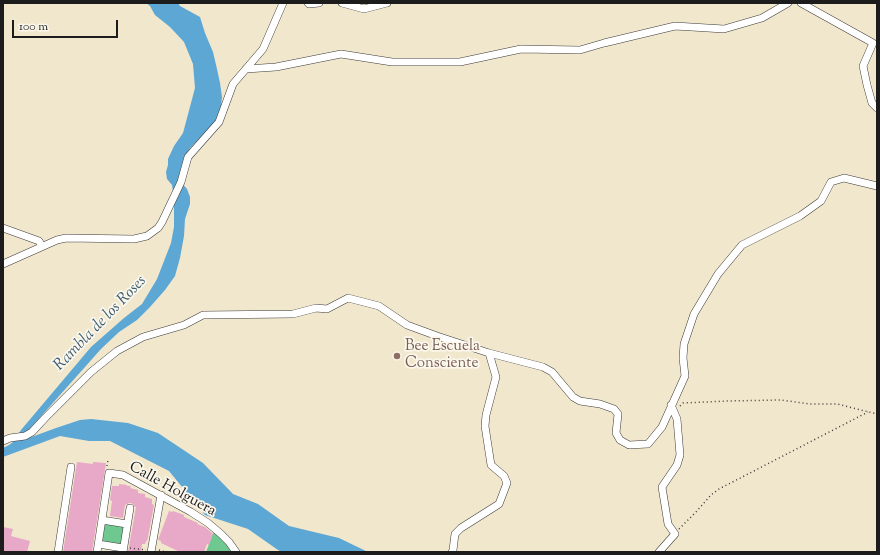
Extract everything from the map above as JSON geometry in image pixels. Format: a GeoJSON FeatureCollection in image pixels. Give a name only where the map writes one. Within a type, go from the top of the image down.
{"type":"FeatureCollection","features":[{"type":"Feature","properties":{"kind":"street"},"geometry":{"type":"LineString","coordinates":[[3,264],[57,240],[66,238],[134,239],[147,236],[158,228],[181,182],[188,157],[219,122],[233,84],[264,49],[283,3]]}},
{"type":"Feature","properties":{"kind":"street"},"geometry":{"type":"LineString","coordinates":[[308,3],[319,3]]}},
{"type":"Feature","properties":{"kind":"street"},"geometry":{"type":"LineString","coordinates":[[342,3],[364,9],[387,3]]}},
{"type":"Feature","properties":{"kind":"street"},"geometry":{"type":"LineString","coordinates":[[246,69],[276,66],[341,54],[392,62],[460,62],[521,49],[580,50],[675,26],[724,29],[762,18],[788,3]]}},
{"type":"Feature","properties":{"kind":"street"},"geometry":{"type":"LineString","coordinates":[[802,3],[875,44],[864,66],[867,86],[872,103],[877,108]]}},
{"type":"Feature","properties":{"kind":"street"},"geometry":{"type":"LineString","coordinates":[[3,441],[10,438],[25,436],[32,432],[91,372],[117,351],[143,337],[184,326],[203,315],[293,314],[316,308],[327,309],[348,298],[379,306],[407,324],[437,336],[489,353],[543,367],[552,372],[573,397],[580,401],[600,404],[614,409],[618,414],[616,433],[620,440],[629,445],[648,444],[662,427],[672,408],[685,376],[683,358],[684,344],[694,314],[718,274],[742,245],[800,216],[820,201],[831,182],[844,178],[877,186]]}},
{"type":"Feature","properties":{"kind":"street"},"geometry":{"type":"LineString","coordinates":[[3,228],[40,241],[42,246]]}},
{"type":"Feature","properties":{"kind":"street"},"geometry":{"type":"LineString","coordinates":[[452,552],[455,534],[461,528],[499,504],[507,483],[504,476],[491,465],[484,426],[496,378],[489,353]]}},
{"type":"Feature","properties":{"kind":"street"},"geometry":{"type":"LineString","coordinates":[[659,552],[675,534],[668,524],[662,487],[677,465],[680,455],[677,419],[672,408]]}},
{"type":"Feature","properties":{"kind":"street"},"geometry":{"type":"LineString","coordinates":[[58,552],[71,466]]}},
{"type":"Feature","properties":{"kind":"street","name":"Calle Holguera"},"geometry":{"type":"LineString","coordinates":[[102,520],[109,473],[123,475],[161,495],[208,523],[229,542],[236,552]]}},
{"type":"Feature","properties":{"kind":"street"},"geometry":{"type":"LineString","coordinates":[[151,551],[161,495]]}},
{"type":"Feature","properties":{"kind":"street"},"geometry":{"type":"LineString","coordinates":[[127,524],[102,520],[98,548],[123,549],[130,508]]}},
{"type":"Feature","properties":{"kind":"path"},"geometry":{"type":"LineString","coordinates":[[672,408],[683,403],[781,400],[810,404],[837,404],[877,414]]}},
{"type":"Feature","properties":{"kind":"path"},"geometry":{"type":"LineString","coordinates":[[675,534],[711,495],[719,489],[868,412]]}},
{"type":"Feature","properties":{"kind":"path"},"geometry":{"type":"LineString","coordinates":[[123,549],[165,552]]}},
{"type":"Feature","properties":{"kind":"green space"},"geometry":{"type":"Polygon","coordinates":[[[102,520],[127,524],[123,548],[98,544],[102,520]]]}},
{"type":"Feature","properties":{"kind":"green space"},"geometry":{"type":"Polygon","coordinates":[[[215,528],[236,552],[206,552],[215,528]]]}},
{"type":"Feature","properties":{"kind":"water"},"geometry":{"type":"Polygon","coordinates":[[[146,3],[178,3],[180,6],[200,17],[213,52],[222,97],[217,120],[190,148],[186,156],[181,182],[187,189],[190,197],[190,204],[185,219],[180,258],[175,276],[165,290],[137,320],[119,332],[101,349],[27,432],[26,439],[80,420],[91,419],[128,423],[158,433],[203,463],[233,494],[258,504],[289,526],[339,538],[368,552],[282,552],[248,529],[205,515],[169,471],[110,441],[89,441],[60,436],[3,457],[3,448],[13,442],[21,430],[91,347],[142,304],[157,279],[171,243],[174,227],[174,198],[172,185],[167,179],[166,172],[168,159],[174,146],[183,133],[195,88],[193,64],[184,42],[170,27],[155,15],[150,6],[146,3]]]}},
{"type":"Feature","properties":{"kind":"building"},"geometry":{"type":"Polygon","coordinates":[[[77,462],[93,464],[93,462],[106,463],[92,552],[63,552],[77,462]]]}},
{"type":"Feature","properties":{"kind":"building"},"geometry":{"type":"Polygon","coordinates":[[[119,484],[131,486],[130,488],[138,490],[138,493],[145,494],[145,497],[152,499],[152,504],[154,505],[147,541],[145,544],[142,544],[141,552],[128,552],[136,507],[131,503],[125,505],[123,518],[110,516],[112,486],[119,486],[119,484]]]}},
{"type":"Feature","properties":{"kind":"building"},"geometry":{"type":"Polygon","coordinates":[[[169,511],[184,515],[184,517],[205,527],[213,534],[209,545],[207,544],[204,552],[180,552],[158,540],[169,511]]]}},
{"type":"Feature","properties":{"kind":"building"},"geometry":{"type":"Polygon","coordinates":[[[3,527],[13,529],[11,536],[30,541],[27,552],[3,552],[3,527]]]}},
{"type":"Feature","properties":{"kind":"place","name":"Bee Escuela Consciente"},"geometry":{"type":"Point","coordinates":[397,356]}},
{"type":"Feature","properties":{"kind":"water label","name":"Rambla de los Roses"},"geometry":{"type":"Point","coordinates":[101,324]}}]}
